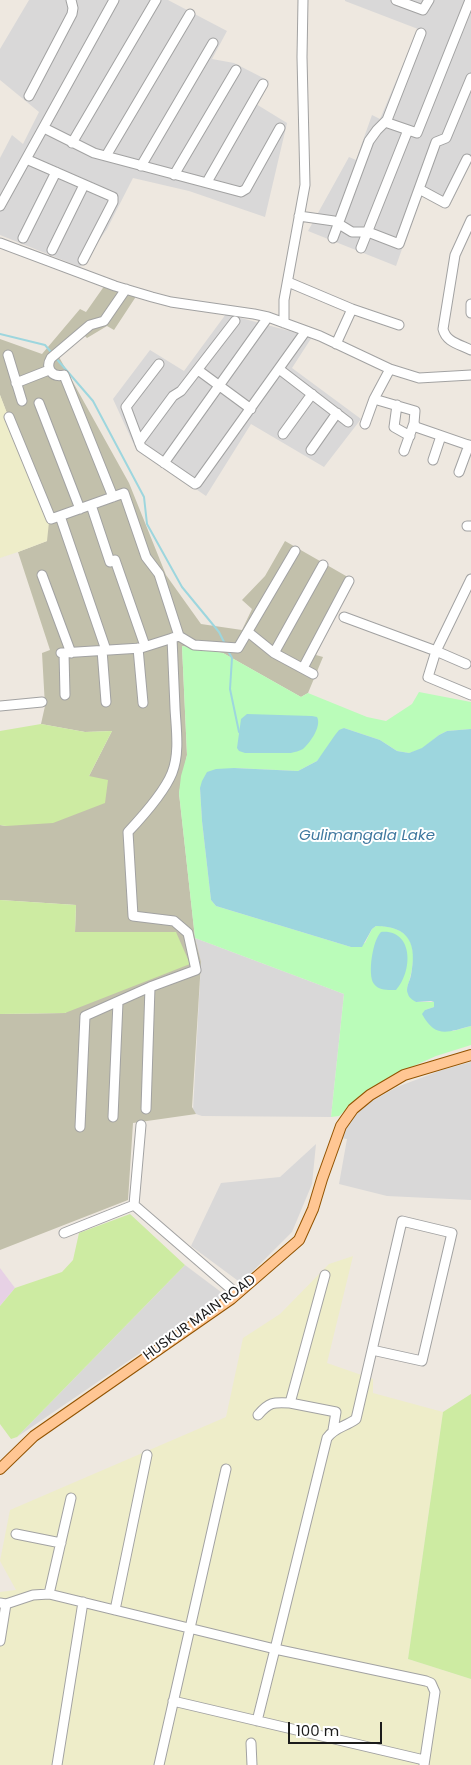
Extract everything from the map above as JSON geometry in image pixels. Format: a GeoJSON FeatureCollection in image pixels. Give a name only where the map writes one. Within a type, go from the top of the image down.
{"type":"FeatureCollection","features":[{"type":"Feature","properties":{"kind":"main road","name":"HUSKUR MAIN ROAD"},"geometry":{"type":"LineString","coordinates":[[0,1469],[34,1436],[237,1294],[299,1240],[314,1209],[322,1179],[341,1126],[353,1109],[370,1095],[404,1075],[471,1055]]}},
{"type":"Feature","properties":{"kind":"street"},"geometry":{"type":"LineString","coordinates":[[29,96],[72,14],[71,0]]}},
{"type":"Feature","properties":{"kind":"street"},"geometry":{"type":"LineString","coordinates":[[0,206],[114,0]]}},
{"type":"Feature","properties":{"kind":"street"},"geometry":{"type":"LineString","coordinates":[[72,143],[156,0]]}},
{"type":"Feature","properties":{"kind":"street"},"geometry":{"type":"LineString","coordinates":[[284,323],[284,300],[304,185],[303,0]]}},
{"type":"Feature","properties":{"kind":"street"},"geometry":{"type":"LineString","coordinates":[[396,0],[422,10],[425,9],[429,0]]}},
{"type":"Feature","properties":{"kind":"street"},"geometry":{"type":"LineString","coordinates":[[385,122],[417,133],[470,0]]}},
{"type":"Feature","properties":{"kind":"street"},"geometry":{"type":"LineString","coordinates":[[106,156],[190,14]]}},
{"type":"Feature","properties":{"kind":"street"},"geometry":{"type":"LineString","coordinates":[[333,238],[369,141],[387,120],[421,33]]}},
{"type":"Feature","properties":{"kind":"street"},"geometry":{"type":"LineString","coordinates":[[141,166],[213,43]]}},
{"type":"Feature","properties":{"kind":"street"},"geometry":{"type":"LineString","coordinates":[[174,174],[236,70]]}},
{"type":"Feature","properties":{"kind":"street"},"geometry":{"type":"LineString","coordinates":[[299,216],[334,221],[352,232],[368,232],[399,244],[436,142],[446,138],[471,78]]}},
{"type":"Feature","properties":{"kind":"street"},"geometry":{"type":"LineString","coordinates":[[207,182],[263,84]]}},
{"type":"Feature","properties":{"kind":"street"},"geometry":{"type":"LineString","coordinates":[[44,128],[72,143],[106,156],[240,192],[246,189],[280,128]]}},
{"type":"Feature","properties":{"kind":"street"},"geometry":{"type":"LineString","coordinates":[[362,248],[408,130]]}},
{"type":"Feature","properties":{"kind":"street"},"geometry":{"type":"LineString","coordinates":[[26,159],[113,197],[114,200],[83,260]]}},
{"type":"Feature","properties":{"kind":"street"},"geometry":{"type":"LineString","coordinates":[[419,189],[445,203],[467,159]]}},
{"type":"Feature","properties":{"kind":"street"},"geometry":{"type":"LineString","coordinates":[[23,238],[56,172]]}},
{"type":"Feature","properties":{"kind":"street"},"geometry":{"type":"LineString","coordinates":[[52,250],[84,185]]}},
{"type":"Feature","properties":{"kind":"street"},"geometry":{"type":"LineString","coordinates":[[471,220],[455,256],[443,329],[445,336],[450,340],[471,350]]}},
{"type":"Feature","properties":{"kind":"street"},"geometry":{"type":"LineString","coordinates":[[0,243],[126,289],[171,302],[268,317],[320,336],[390,369],[418,378],[471,375]]}},
{"type":"Feature","properties":{"kind":"street"},"geometry":{"type":"LineString","coordinates":[[288,282],[352,309],[399,325]]}},
{"type":"Feature","properties":{"kind":"street"},"geometry":{"type":"LineString","coordinates":[[49,370],[49,362],[54,355],[90,325],[104,321],[126,289]]}},
{"type":"Feature","properties":{"kind":"street"},"geometry":{"type":"LineString","coordinates":[[471,306],[471,313]]}},
{"type":"Feature","properties":{"kind":"street"},"geometry":{"type":"LineString","coordinates":[[336,344],[352,309]]}},
{"type":"Feature","properties":{"kind":"street"},"geometry":{"type":"LineString","coordinates":[[164,463],[268,317]]}},
{"type":"Feature","properties":{"kind":"street"},"geometry":{"type":"LineString","coordinates":[[139,442],[173,396],[181,391],[235,321]]}},
{"type":"Feature","properties":{"kind":"street"},"geometry":{"type":"LineString","coordinates":[[159,364],[126,407],[141,447],[195,484],[305,332]]}},
{"type":"Feature","properties":{"kind":"street"},"geometry":{"type":"LineString","coordinates":[[8,355],[22,401]]}},
{"type":"Feature","properties":{"kind":"street"},"geometry":{"type":"LineString","coordinates":[[279,369],[348,422]]}},
{"type":"Feature","properties":{"kind":"street"},"geometry":{"type":"LineString","coordinates":[[364,424],[374,399],[390,369]]}},
{"type":"Feature","properties":{"kind":"street"},"geometry":{"type":"LineString","coordinates":[[16,383],[49,370]]}},
{"type":"Feature","properties":{"kind":"street"},"geometry":{"type":"LineString","coordinates":[[49,370],[56,375],[64,375],[113,497]]}},
{"type":"Feature","properties":{"kind":"street"},"geometry":{"type":"LineString","coordinates":[[198,370],[251,409]]}},
{"type":"Feature","properties":{"kind":"street"},"geometry":{"type":"LineString","coordinates":[[283,434],[312,394]]}},
{"type":"Feature","properties":{"kind":"street"},"geometry":{"type":"LineString","coordinates":[[374,399],[415,411],[414,423],[404,451]]}},
{"type":"Feature","properties":{"kind":"street"},"geometry":{"type":"LineString","coordinates":[[39,403],[80,509]]}},
{"type":"Feature","properties":{"kind":"street"},"geometry":{"type":"LineString","coordinates":[[397,405],[394,427],[410,436]]}},
{"type":"Feature","properties":{"kind":"street"},"geometry":{"type":"LineString","coordinates":[[311,450],[337,414]]}},
{"type":"Feature","properties":{"kind":"street"},"geometry":{"type":"LineString","coordinates":[[8,417],[51,519],[124,493],[146,558],[159,574],[175,637],[177,731],[174,762],[172,773],[164,787],[147,811],[128,832],[133,916],[174,921],[188,932],[196,970],[150,987],[85,1016],[80,1128]]}},
{"type":"Feature","properties":{"kind":"street"},"geometry":{"type":"LineString","coordinates":[[414,423],[416,428],[470,445],[459,472]]}},
{"type":"Feature","properties":{"kind":"street"},"geometry":{"type":"LineString","coordinates":[[433,460],[441,436]]}},
{"type":"Feature","properties":{"kind":"street"},"geometry":{"type":"LineString","coordinates":[[91,505],[110,562],[114,560],[141,647],[143,703]]}},
{"type":"Feature","properties":{"kind":"street"},"geometry":{"type":"LineString","coordinates":[[60,516],[104,650],[106,702]]}},
{"type":"Feature","properties":{"kind":"street"},"geometry":{"type":"LineString","coordinates":[[65,653],[141,647],[175,637],[194,645],[238,648],[295,551]]}},
{"type":"Feature","properties":{"kind":"street"},"geometry":{"type":"LineString","coordinates":[[274,653],[323,566]]}},
{"type":"Feature","properties":{"kind":"street"},"geometry":{"type":"LineString","coordinates":[[42,575],[65,653],[65,695]]}},
{"type":"Feature","properties":{"kind":"street"},"geometry":{"type":"LineString","coordinates":[[471,579],[456,606],[436,651],[428,677],[471,695]]}},
{"type":"Feature","properties":{"kind":"street"},"geometry":{"type":"LineString","coordinates":[[303,668],[349,581]]}},
{"type":"Feature","properties":{"kind":"street"},"geometry":{"type":"LineString","coordinates":[[344,617],[466,664]]}},
{"type":"Feature","properties":{"kind":"street"},"geometry":{"type":"LineString","coordinates":[[248,632],[274,653],[313,674]]}},
{"type":"Feature","properties":{"kind":"street"},"geometry":{"type":"LineString","coordinates":[[0,706],[42,702]]}},
{"type":"Feature","properties":{"kind":"street"},"geometry":{"type":"LineString","coordinates":[[146,1108],[150,987]]}},
{"type":"Feature","properties":{"kind":"street"},"geometry":{"type":"LineString","coordinates":[[113,1117],[118,1002]]}},
{"type":"Feature","properties":{"kind":"street"},"geometry":{"type":"LineString","coordinates":[[134,1204],[141,1125]]}},
{"type":"Feature","properties":{"kind":"street"},"geometry":{"type":"LineString","coordinates":[[134,1204],[237,1294]]}},
{"type":"Feature","properties":{"kind":"street"},"geometry":{"type":"LineString","coordinates":[[64,1233],[134,1204]]}},
{"type":"Feature","properties":{"kind":"street"},"geometry":{"type":"LineString","coordinates":[[333,1430],[346,1426],[356,1419],[372,1350],[402,1221],[452,1233],[422,1362],[372,1350]]}},
{"type":"Feature","properties":{"kind":"street"},"geometry":{"type":"LineString","coordinates":[[290,1403],[325,1275]]}},
{"type":"Feature","properties":{"kind":"street"},"geometry":{"type":"LineString","coordinates":[[257,1721],[327,1438],[333,1430],[336,1412],[276,1402],[269,1404],[258,1415]]}},
{"type":"Feature","properties":{"kind":"street"},"geometry":{"type":"LineString","coordinates":[[115,1610],[147,1455]]}},
{"type":"Feature","properties":{"kind":"street"},"geometry":{"type":"LineString","coordinates":[[159,1765],[226,1469]]}},
{"type":"Feature","properties":{"kind":"street"},"geometry":{"type":"LineString","coordinates":[[49,1594],[71,1498]]}},
{"type":"Feature","properties":{"kind":"street"},"geometry":{"type":"LineString","coordinates":[[16,1534],[61,1543]]}},
{"type":"Feature","properties":{"kind":"street"},"geometry":{"type":"LineString","coordinates":[[0,1641],[3,1603],[33,1595],[49,1594],[275,1649],[431,1683],[435,1692],[424,1762],[173,1701]]}},
{"type":"Feature","properties":{"kind":"street"},"geometry":{"type":"LineString","coordinates":[[57,1765],[83,1602]]}},
{"type":"Feature","properties":{"kind":"street"},"geometry":{"type":"LineString","coordinates":[[251,1743],[252,1765]]}},
{"type":"Feature","properties":{"kind":"shaded area"},"geometry":{"type":"Polygon","coordinates":[[[29,0],[168,0],[227,31],[212,59],[234,63],[269,81],[256,104],[287,123],[265,217],[189,191],[133,178],[107,229],[80,267],[0,235],[0,158],[12,135],[23,144],[39,112],[0,80],[0,49],[29,0]]]}},
{"type":"Feature","properties":{"kind":"shaded area"},"geometry":{"type":"Polygon","coordinates":[[[345,0],[471,0],[471,160],[445,208],[421,195],[396,266],[308,231],[349,157],[356,160],[372,115],[380,119],[418,29],[345,0]]]}},
{"type":"Feature","properties":{"kind":"shaded area"},"geometry":{"type":"Polygon","coordinates":[[[105,285],[137,295],[114,330],[107,326],[87,338],[84,335],[59,357],[129,483],[166,575],[201,624],[242,630],[252,609],[242,600],[265,576],[285,541],[353,580],[316,655],[323,657],[308,693],[301,697],[223,653],[182,646],[187,755],[179,793],[195,938],[201,962],[192,1107],[196,1114],[133,1123],[128,1200],[0,1250],[0,1014],[65,1013],[176,932],[75,932],[76,905],[0,900],[0,825],[6,826],[89,776],[112,731],[85,732],[41,724],[45,706],[42,653],[50,650],[18,552],[47,541],[36,490],[0,395],[0,339],[42,354],[80,309],[86,312],[105,285]]]}},
{"type":"Feature","properties":{"kind":"shaded area"},"geometry":{"type":"Polygon","coordinates":[[[226,314],[312,337],[292,368],[361,419],[324,467],[251,424],[206,496],[135,447],[113,399],[150,350],[184,371],[226,314]]]}},
{"type":"Feature","properties":{"kind":"shaded area"},"geometry":{"type":"Polygon","coordinates":[[[195,938],[344,994],[331,1117],[202,1116],[193,1111],[201,962],[195,938]]]}},
{"type":"Feature","properties":{"kind":"shaded area"},"geometry":{"type":"Polygon","coordinates":[[[471,1062],[471,1200],[387,1196],[339,1184],[347,1139],[340,1138],[357,1112],[365,1105],[397,1087],[442,1070],[471,1062]]]}},
{"type":"Feature","properties":{"kind":"shaded area"},"geometry":{"type":"Polygon","coordinates":[[[316,1144],[312,1184],[292,1232],[241,1283],[191,1246],[221,1183],[280,1177],[316,1144]]]}},
{"type":"Feature","properties":{"kind":"shaded area"},"geometry":{"type":"Polygon","coordinates":[[[185,1265],[225,1295],[17,1437],[185,1265]]]}},
{"type":"Feature","properties":{"kind":"shaded area"},"geometry":{"type":"Polygon","coordinates":[[[0,1268],[15,1288],[0,1306],[0,1268]]]}},
{"type":"Feature","properties":{"kind":"green space"},"geometry":{"type":"Polygon","coordinates":[[[0,395],[49,522],[47,541],[0,558],[0,395]]]}},
{"type":"Feature","properties":{"kind":"green space"},"geometry":{"type":"Polygon","coordinates":[[[182,646],[223,653],[301,697],[308,693],[367,717],[386,721],[412,704],[419,692],[471,702],[471,729],[447,731],[422,749],[409,753],[397,751],[380,740],[344,728],[317,761],[298,771],[234,768],[200,788],[211,900],[216,906],[351,947],[365,943],[372,929],[376,926],[390,927],[401,931],[408,937],[412,946],[413,966],[407,989],[416,1002],[434,1002],[434,1007],[425,1010],[453,1031],[471,1026],[471,1045],[436,1056],[392,1077],[351,1105],[339,1116],[331,1117],[344,994],[195,938],[179,793],[181,776],[187,755],[182,646]]]}},
{"type":"Feature","properties":{"kind":"green space"},"geometry":{"type":"Polygon","coordinates":[[[41,724],[85,732],[112,731],[89,776],[108,780],[105,803],[53,823],[0,825],[0,731],[41,724]]]}},
{"type":"Feature","properties":{"kind":"green space"},"geometry":{"type":"Polygon","coordinates":[[[0,900],[76,905],[75,932],[176,932],[190,964],[65,1013],[0,1014],[0,900]]]}},
{"type":"Feature","properties":{"kind":"green space"},"geometry":{"type":"Polygon","coordinates":[[[130,1214],[185,1265],[17,1437],[11,1439],[0,1424],[0,1306],[15,1288],[62,1272],[73,1260],[79,1233],[130,1214]]]}},
{"type":"Feature","properties":{"kind":"green space"},"geometry":{"type":"Polygon","coordinates":[[[353,1256],[327,1363],[373,1379],[373,1393],[443,1412],[408,1659],[471,1679],[471,1765],[0,1765],[0,1592],[16,1590],[0,1561],[10,1510],[226,1417],[243,1338],[280,1314],[329,1264],[353,1256]]]}},
{"type":"Feature","properties":{"kind":"green space"},"geometry":{"type":"Polygon","coordinates":[[[471,1394],[471,1679],[408,1659],[443,1412],[471,1394]]]}},
{"type":"Feature","properties":{"kind":"water"},"geometry":{"type":"Polygon","coordinates":[[[247,714],[312,716],[317,717],[318,725],[312,739],[303,749],[291,753],[245,753],[237,748],[241,719],[247,714]]]}},
{"type":"Feature","properties":{"kind":"water","name":"Gulimangala Lake"},"geometry":{"type":"Polygon","coordinates":[[[344,728],[380,740],[397,751],[409,753],[422,748],[447,731],[471,729],[471,1026],[443,1032],[432,1027],[427,1022],[422,1014],[425,1010],[434,1007],[434,1002],[416,1002],[411,999],[407,992],[413,964],[412,946],[409,939],[397,929],[376,926],[372,929],[362,947],[351,947],[216,906],[211,900],[200,788],[207,772],[216,769],[234,768],[298,771],[317,761],[339,730],[344,728]]]}},
{"type":"Feature","properties":{"kind":"water"},"geometry":{"type":"Polygon","coordinates":[[[381,932],[392,933],[400,937],[405,944],[407,963],[402,982],[396,990],[379,988],[372,979],[372,957],[381,932]]]}},
{"type":"Feature","properties":{"kind":"waterway"},"geometry":{"type":"LineString","coordinates":[[0,334],[45,345],[52,353]]}},
{"type":"Feature","properties":{"kind":"waterway"},"geometry":{"type":"LineString","coordinates":[[55,357],[93,401],[144,497],[147,524],[182,587],[219,632],[225,644]]}},
{"type":"Feature","properties":{"kind":"waterway"},"geometry":{"type":"LineString","coordinates":[[228,651],[232,658],[230,689],[239,732]]}}]}
